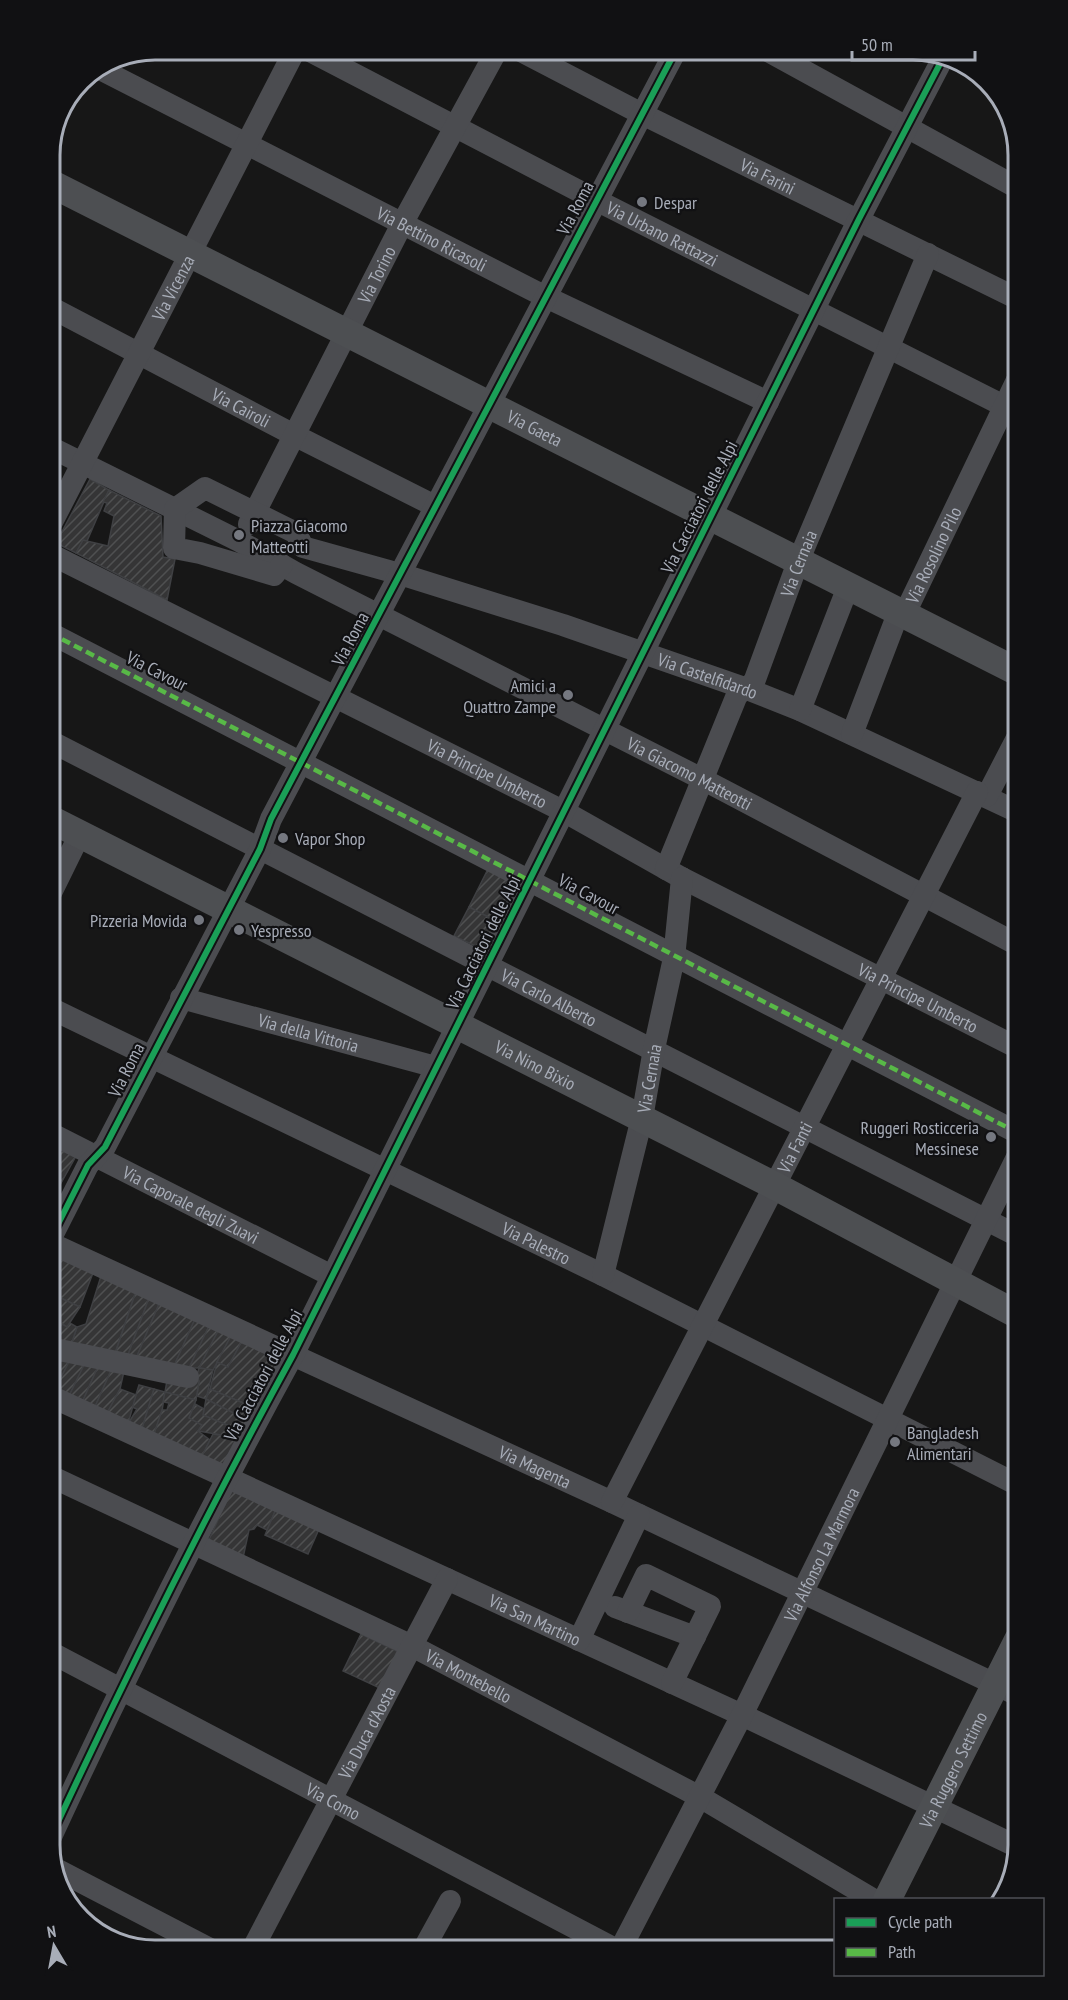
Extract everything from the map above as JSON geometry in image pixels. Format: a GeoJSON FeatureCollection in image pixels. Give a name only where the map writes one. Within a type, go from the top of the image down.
{"type":"FeatureCollection","features":[{"type":"Feature","properties":{"kind":"main road","name":"Via Gaeta"},"geometry":{"type":"LineString","coordinates":[[60,188],[346,335],[1008,667]]}},
{"type":"Feature","properties":{"kind":"main road","name":"Via Nino Bixio"},"geometry":{"type":"LineString","coordinates":[[60,824],[775,1186],[1008,1310]]}},
{"type":"Feature","properties":{"kind":"main road","name":"Via Ruggero Settimo"},"geometry":{"type":"LineString","coordinates":[[888,1898],[935,1807],[1007,1689]]}},
{"type":"Feature","properties":{"kind":"street","name":"Via Vicenza"},"geometry":{"type":"LineString","coordinates":[[60,506],[290,60]]}},
{"type":"Feature","properties":{"kind":"street","name":"Via Urbano Rattazzi"},"geometry":{"type":"LineString","coordinates":[[327,60],[596,200],[1008,408]]}},
{"type":"Feature","properties":{"kind":"street","name":"Via Torino"},"geometry":{"type":"LineString","coordinates":[[229,561],[296,436],[402,224],[491,60]]}},
{"type":"Feature","properties":{"kind":"street","name":"Via Farini"},"geometry":{"type":"LineString","coordinates":[[538,60],[642,114],[1008,294]]}},
{"type":"Feature","properties":{"kind":"street","name":"Via Roma"},"geometry":{"type":"LineString","coordinates":[[60,1222],[88,1165],[105,1147],[150,1056],[260,849],[271,819],[671,60]]}},
{"type":"Feature","properties":{"kind":"street"},"geometry":{"type":"LineString","coordinates":[[784,60],[1008,183]]}},
{"type":"Feature","properties":{"kind":"street","name":"Via Cacciatori delle Alpi"},"geometry":{"type":"LineString","coordinates":[[60,1817],[120,1688],[225,1479],[293,1355],[859,219],[940,64]]}},
{"type":"Feature","properties":{"kind":"street","name":"Via Bettino Ricasoli"},"geometry":{"type":"LineString","coordinates":[[108,73],[546,297],[768,402]]}},
{"type":"Feature","properties":{"kind":"street","name":"Via Cernaia"},"geometry":{"type":"LineString","coordinates":[[603,1275],[642,1118],[654,1049],[675,958],[674,873],[704,780],[737,695],[754,682],[798,562],[928,254]]}},
{"type":"Feature","properties":{"kind":"street","name":"Via Cairoli"},"geometry":{"type":"LineString","coordinates":[[60,312],[435,506]]}},
{"type":"Feature","properties":{"kind":"street","name":"Via Rosolino Pilo"},"geometry":{"type":"LineString","coordinates":[[852,734],[896,619],[908,607],[1008,416]]}},
{"type":"Feature","properties":{"kind":"street"},"geometry":{"type":"LineString","coordinates":[[60,452],[170,507]]}},
{"type":"Feature","properties":{"kind":"street"},"geometry":{"type":"LineString","coordinates":[[170,507],[205,488],[258,507]]}},
{"type":"Feature","properties":{"kind":"street"},"geometry":{"type":"LineString","coordinates":[[170,507],[174,548],[274,575],[289,569]]}},
{"type":"Feature","properties":{"kind":"street","name":"Via Giacomo Matteotti"},"geometry":{"type":"LineString","coordinates":[[170,507],[704,780],[1008,940]]}},
{"type":"Feature","properties":{"kind":"street","name":"Via Castelfidardo"},"geometry":{"type":"LineString","coordinates":[[258,507],[296,533],[303,547],[400,574],[747,689],[800,710],[1008,807]]}},
{"type":"Feature","properties":{"kind":"street","name":"Via Principe Umberto"},"geometry":{"type":"LineString","coordinates":[[60,559],[565,812],[674,873],[1008,1043]]}},
{"type":"Feature","properties":{"kind":"street"},"geometry":{"type":"LineString","coordinates":[[800,710],[849,587]]}},
{"type":"Feature","properties":{"kind":"street","name":"Via Cavour"},"geometry":{"type":"LineString","coordinates":[[60,638],[531,880],[675,958],[1008,1128]]}},
{"type":"Feature","properties":{"kind":"street","name":"Via Carlo Alberto"},"geometry":{"type":"LineString","coordinates":[[60,746],[654,1049],[804,1129],[1008,1231]]}},
{"type":"Feature","properties":{"kind":"street","name":"Via Fanti"},"geometry":{"type":"LineString","coordinates":[[612,1502],[882,978],[922,894],[1008,752]]}},
{"type":"Feature","properties":{"kind":"street"},"geometry":{"type":"LineString","coordinates":[[60,875],[80,834]]}},
{"type":"Feature","properties":{"kind":"street","name":"Via della Vittoria"},"geometry":{"type":"LineString","coordinates":[[181,998],[436,1067]]}},
{"type":"Feature","properties":{"kind":"street","name":"Via Palestro"},"geometry":{"type":"LineString","coordinates":[[60,1013],[603,1275],[1008,1480]]}},
{"type":"Feature","properties":{"kind":"street","name":"Via Caporale degli Zuavi"},"geometry":{"type":"LineString","coordinates":[[60,1138],[332,1276]]}},
{"type":"Feature","properties":{"kind":"street","name":"Via Alfonso La Marmora"},"geometry":{"type":"LineString","coordinates":[[623,1940],[742,1715],[1008,1176]]}},
{"type":"Feature","properties":{"kind":"street","name":"Via Magenta"},"geometry":{"type":"LineString","coordinates":[[60,1247],[612,1502],[1007,1689]]}},
{"type":"Feature","properties":{"kind":"street"},"geometry":{"type":"LineString","coordinates":[[60,1350],[188,1377]]}},
{"type":"Feature","properties":{"kind":"street","name":"Via San Martino"},"geometry":{"type":"LineString","coordinates":[[60,1401],[225,1479],[742,1715],[1008,1842]]}},
{"type":"Feature","properties":{"kind":"street","name":"Via Montebello"},"geometry":{"type":"LineString","coordinates":[[60,1481],[412,1646],[700,1797],[872,1898]]}},
{"type":"Feature","properties":{"kind":"street"},"geometry":{"type":"LineString","coordinates":[[579,1640],[639,1515]]}},
{"type":"Feature","properties":{"kind":"street"},"geometry":{"type":"LineString","coordinates":[[628,1612],[646,1575],[710,1606],[672,1683]]}},
{"type":"Feature","properties":{"kind":"street","name":"Via Duca d'Aosta"},"geometry":{"type":"LineString","coordinates":[[257,1940],[447,1579]]}},
{"type":"Feature","properties":{"kind":"street"},"geometry":{"type":"LineString","coordinates":[[597,1601],[695,1637]]}},
{"type":"Feature","properties":{"kind":"street","name":"Via Como"},"geometry":{"type":"LineString","coordinates":[[60,1657],[599,1940]]}},
{"type":"Feature","properties":{"kind":"street"},"geometry":{"type":"LineString","coordinates":[[65,1874],[193,1940]]}},
{"type":"Feature","properties":{"kind":"street"},"geometry":{"type":"LineString","coordinates":[[429,1940],[450,1901]]}},
{"type":"Feature","properties":{"kind":"building"},"geometry":{"type":"Polygon","coordinates":[[[90,479],[109,490],[87,541],[83,540],[76,553],[60,545],[60,535],[90,479]]]}},
{"type":"Feature","properties":{"kind":"building"},"geometry":{"type":"Polygon","coordinates":[[[109,490],[161,516],[163,557],[175,559],[167,600],[76,553],[83,540],[108,546],[114,516],[104,511],[107,503],[103,502],[109,490]]]}},
{"type":"Feature","properties":{"kind":"building"},"geometry":{"type":"Polygon","coordinates":[[[488,869],[517,884],[498,922],[469,907],[488,869]]]}},
{"type":"Feature","properties":{"kind":"building"},"geometry":{"type":"Polygon","coordinates":[[[469,907],[498,922],[484,950],[454,936],[469,907]]]}},
{"type":"Feature","properties":{"kind":"building"},"geometry":{"type":"Polygon","coordinates":[[[60,1148],[76,1156],[60,1185],[60,1148]]]}},
{"type":"Feature","properties":{"kind":"building"},"geometry":{"type":"Polygon","coordinates":[[[60,1257],[93,1273],[80,1307],[60,1298],[60,1257]]]}},
{"type":"Feature","properties":{"kind":"building"},"geometry":{"type":"Polygon","coordinates":[[[101,1276],[136,1291],[114,1356],[71,1345],[77,1327],[86,1324],[101,1276]]]}},
{"type":"Feature","properties":{"kind":"building"},"geometry":{"type":"Polygon","coordinates":[[[136,1291],[149,1298],[127,1357],[115,1354],[136,1291]]]}},
{"type":"Feature","properties":{"kind":"building"},"geometry":{"type":"Polygon","coordinates":[[[60,1298],[80,1307],[67,1327],[62,1324],[60,1327],[60,1298]]]}},
{"type":"Feature","properties":{"kind":"building"},"geometry":{"type":"Polygon","coordinates":[[[149,1298],[159,1304],[137,1356],[128,1355],[149,1298]]]}},
{"type":"Feature","properties":{"kind":"building"},"geometry":{"type":"Polygon","coordinates":[[[159,1304],[195,1319],[174,1366],[137,1356],[159,1304]]]}},
{"type":"Feature","properties":{"kind":"building"},"geometry":{"type":"Polygon","coordinates":[[[195,1319],[209,1326],[189,1368],[174,1366],[195,1319]]]}},
{"type":"Feature","properties":{"kind":"building"},"geometry":{"type":"Polygon","coordinates":[[[70,1323],[77,1327],[71,1345],[60,1341],[62,1324],[67,1327],[70,1323]]]}},
{"type":"Feature","properties":{"kind":"building"},"geometry":{"type":"Polygon","coordinates":[[[209,1326],[218,1331],[199,1368],[189,1368],[209,1326]]]}},
{"type":"Feature","properties":{"kind":"building"},"geometry":{"type":"Polygon","coordinates":[[[218,1331],[231,1336],[213,1370],[199,1368],[218,1331]]]}},
{"type":"Feature","properties":{"kind":"building"},"geometry":{"type":"Polygon","coordinates":[[[231,1336],[242,1341],[228,1367],[217,1362],[231,1336]]]}},
{"type":"Feature","properties":{"kind":"building"},"geometry":{"type":"Polygon","coordinates":[[[242,1341],[279,1360],[255,1408],[210,1389],[217,1362],[228,1367],[242,1341]]]}},
{"type":"Feature","properties":{"kind":"building"},"geometry":{"type":"Polygon","coordinates":[[[60,1356],[71,1358],[60,1379],[60,1356]]]}},
{"type":"Feature","properties":{"kind":"building"},"geometry":{"type":"Polygon","coordinates":[[[71,1358],[86,1361],[67,1400],[60,1396],[60,1379],[71,1358]]]}},
{"type":"Feature","properties":{"kind":"building"},"geometry":{"type":"Polygon","coordinates":[[[86,1361],[100,1362],[81,1405],[67,1400],[86,1361]]]}},
{"type":"Feature","properties":{"kind":"building"},"geometry":{"type":"Polygon","coordinates":[[[100,1362],[113,1366],[94,1409],[81,1405],[100,1362]]]}},
{"type":"Feature","properties":{"kind":"building"},"geometry":{"type":"Polygon","coordinates":[[[113,1366],[125,1367],[120,1389],[106,1415],[94,1409],[113,1366]]]}},
{"type":"Feature","properties":{"kind":"building"},"geometry":{"type":"Polygon","coordinates":[[[199,1368],[213,1370],[206,1399],[197,1396],[199,1381],[195,1381],[199,1368]]]}},
{"type":"Feature","properties":{"kind":"building"},"geometry":{"type":"Polygon","coordinates":[[[168,1375],[199,1381],[196,1400],[165,1392],[168,1375]]]}},
{"type":"Feature","properties":{"kind":"building"},"geometry":{"type":"Polygon","coordinates":[[[139,1385],[154,1389],[141,1432],[128,1424],[137,1409],[132,1407],[139,1385]]]}},
{"type":"Feature","properties":{"kind":"building"},"geometry":{"type":"Polygon","coordinates":[[[120,1389],[136,1395],[128,1424],[106,1415],[120,1389]]]}},
{"type":"Feature","properties":{"kind":"building"},"geometry":{"type":"Polygon","coordinates":[[[154,1389],[165,1392],[162,1411],[153,1437],[141,1432],[154,1389]]]}},
{"type":"Feature","properties":{"kind":"building"},"geometry":{"type":"Polygon","coordinates":[[[210,1389],[255,1408],[249,1421],[206,1399],[210,1389]]]}},
{"type":"Feature","properties":{"kind":"building"},"geometry":{"type":"Polygon","coordinates":[[[165,1392],[196,1400],[189,1418],[202,1425],[198,1431],[210,1440],[201,1459],[153,1437],[162,1410],[167,1410],[169,1403],[163,1402],[165,1392]]]}},
{"type":"Feature","properties":{"kind":"building"},"geometry":{"type":"Polygon","coordinates":[[[206,1399],[249,1421],[244,1432],[203,1415],[206,1399]]]}},
{"type":"Feature","properties":{"kind":"building"},"geometry":{"type":"Polygon","coordinates":[[[195,1404],[204,1409],[203,1415],[244,1432],[239,1438],[198,1431],[202,1425],[189,1418],[195,1404]]]}},
{"type":"Feature","properties":{"kind":"building"},"geometry":{"type":"Polygon","coordinates":[[[213,1434],[239,1438],[222,1474],[199,1462],[213,1434]]]}},
{"type":"Feature","properties":{"kind":"building"},"geometry":{"type":"Polygon","coordinates":[[[232,1489],[276,1509],[267,1530],[257,1525],[254,1529],[249,1530],[243,1558],[208,1542],[232,1489]]]}},
{"type":"Feature","properties":{"kind":"building"},"geometry":{"type":"Polygon","coordinates":[[[276,1509],[319,1529],[308,1554],[265,1535],[276,1509]]]}},
{"type":"Feature","properties":{"kind":"building"},"geometry":{"type":"Polygon","coordinates":[[[361,1634],[401,1653],[384,1690],[343,1671],[361,1634]]]}},
{"type":"Feature","properties":{"kind":"marked path"},"geometry":{"type":"LineString","coordinates":[[60,638],[1008,1128]]}},
{"type":"Feature","properties":{"kind":"cycle path"},"geometry":{"type":"LineString","coordinates":[[60,1220],[88,1165],[105,1147],[260,849],[271,819],[671,60]]}},
{"type":"Feature","properties":{"kind":"cycle path"},"geometry":{"type":"LineString","coordinates":[[60,1818],[167,1595],[293,1355],[859,219],[940,64]]}},
{"type":"Feature","properties":{"kind":"place","name":"Despar"},"geometry":{"type":"Point","coordinates":[642,202]}},
{"type":"Feature","properties":{"kind":"place","name":"Piazza Giacomo Matteotti"},"geometry":{"type":"Point","coordinates":[239,535]}},
{"type":"Feature","properties":{"kind":"place","name":"Amici a Quattro Zampe"},"geometry":{"type":"Point","coordinates":[568,695]}},
{"type":"Feature","properties":{"kind":"place","name":"Vapor Shop"},"geometry":{"type":"Point","coordinates":[283,838]}},
{"type":"Feature","properties":{"kind":"place","name":"Pizzeria Movida"},"geometry":{"type":"Point","coordinates":[199,920]}},
{"type":"Feature","properties":{"kind":"place","name":"Yespresso"},"geometry":{"type":"Point","coordinates":[239,930]}},
{"type":"Feature","properties":{"kind":"place","name":"Ruggeri Rosticceria Messinese"},"geometry":{"type":"Point","coordinates":[991,1137]}},
{"type":"Feature","properties":{"kind":"place","name":"Bangladesh Alimentari"},"geometry":{"type":"Point","coordinates":[895,1442]}}]}
